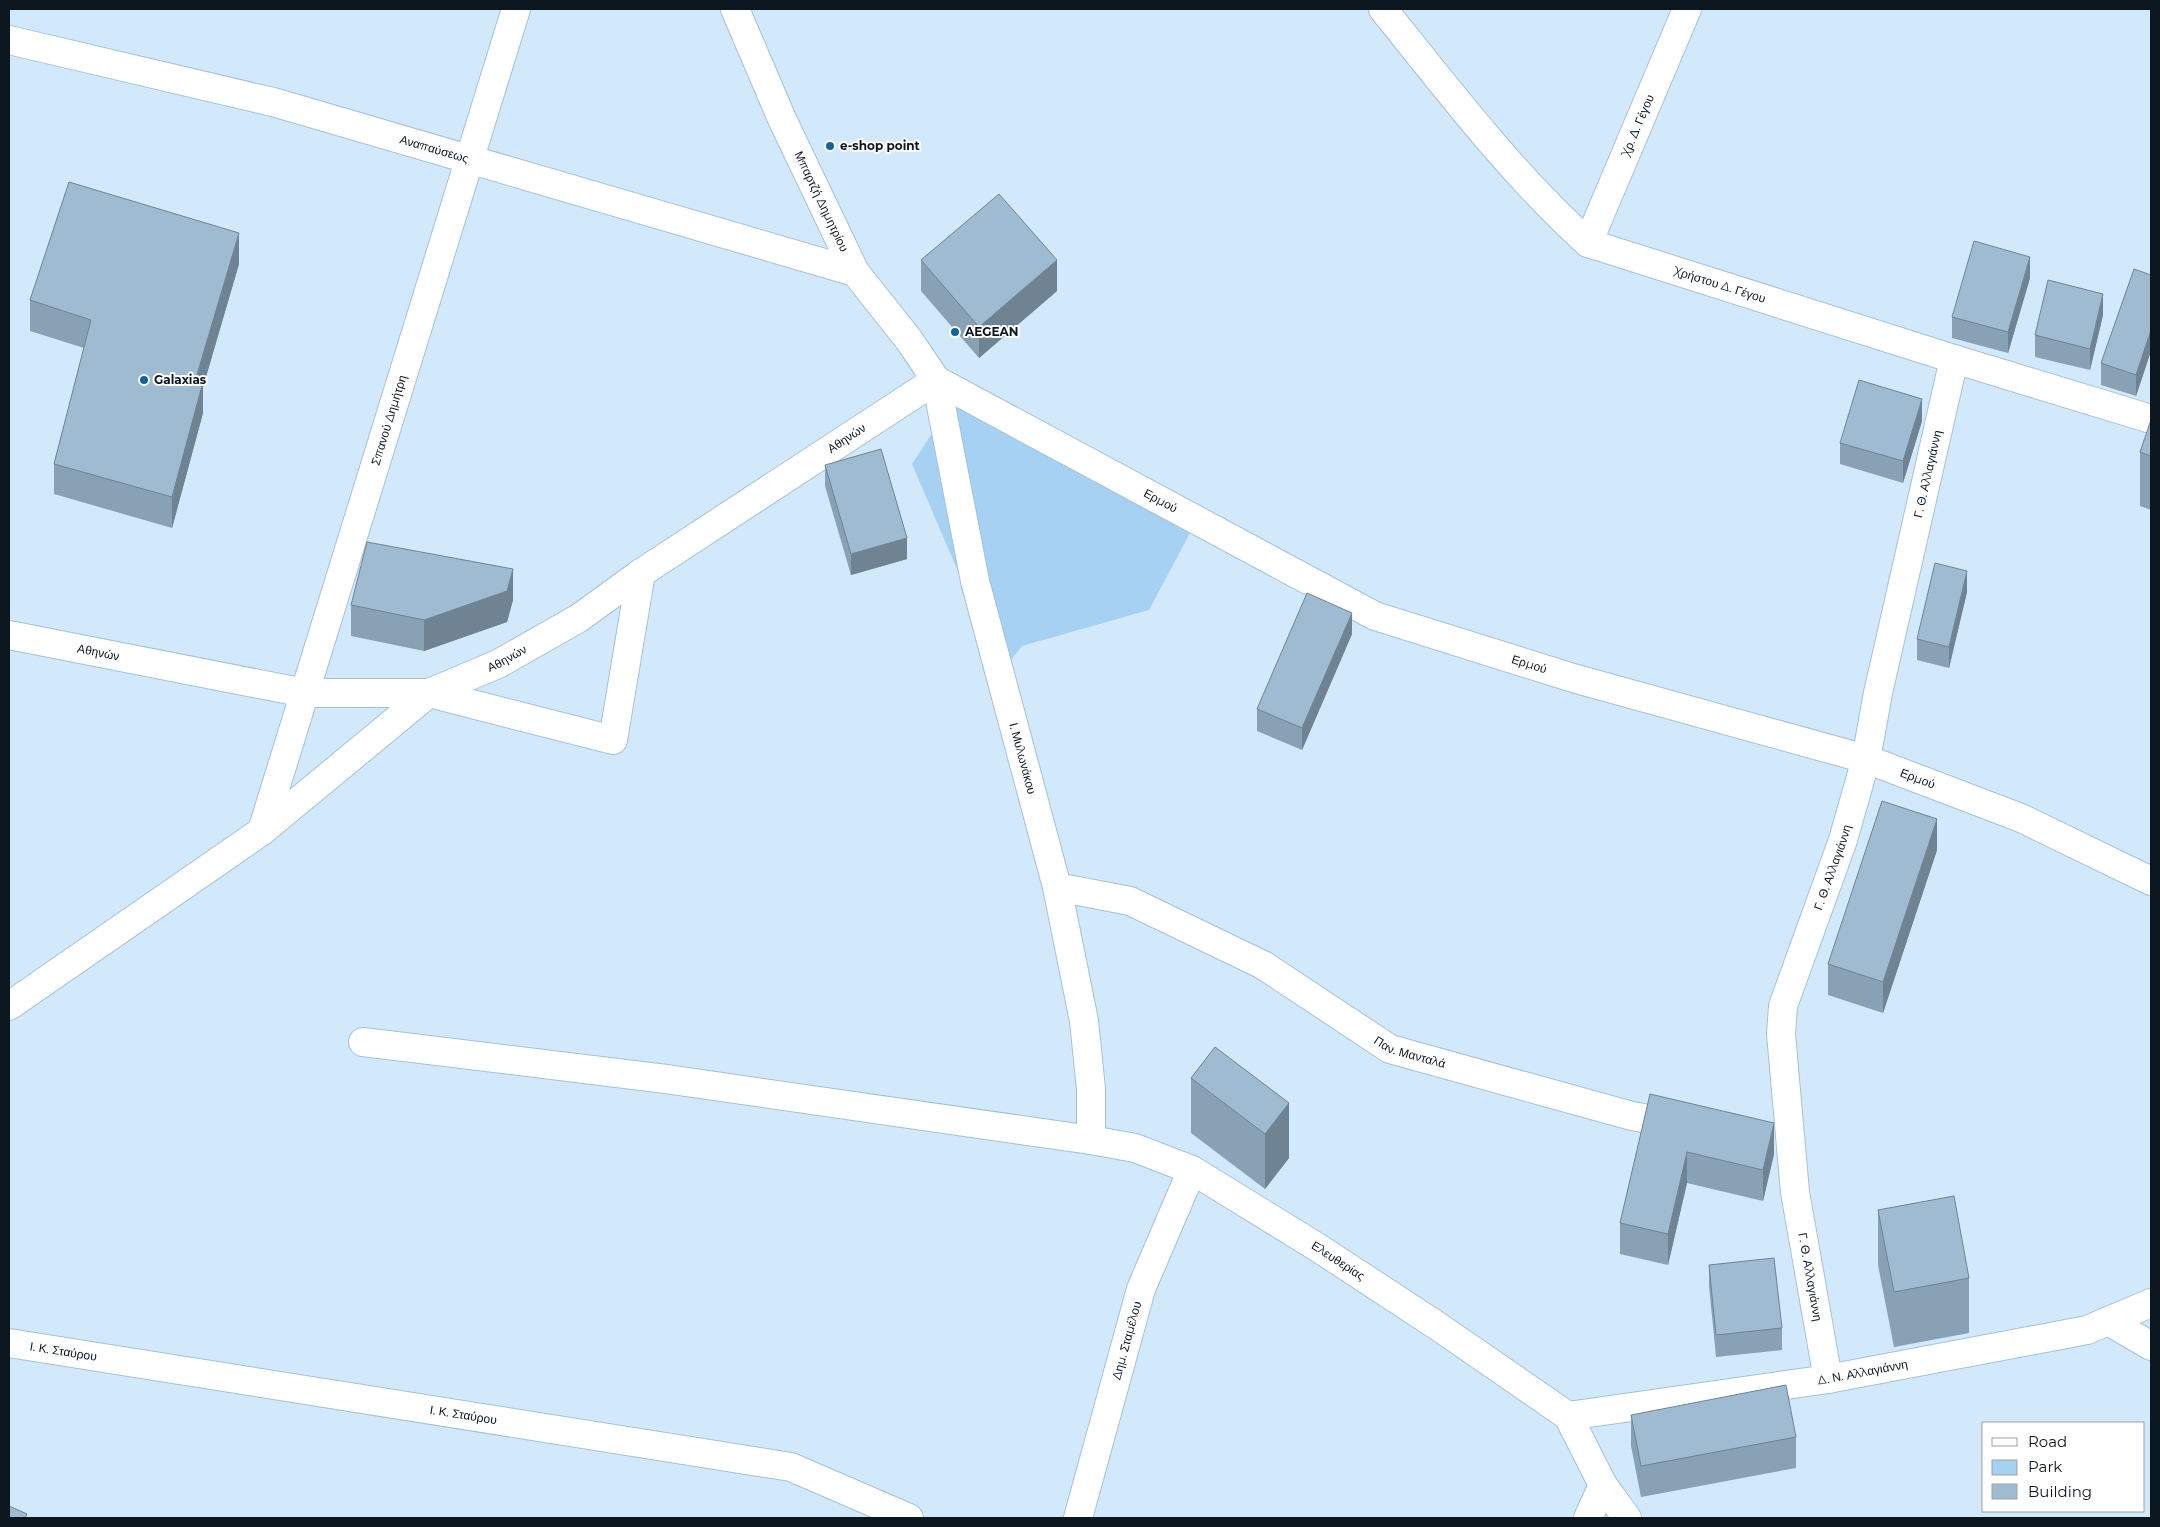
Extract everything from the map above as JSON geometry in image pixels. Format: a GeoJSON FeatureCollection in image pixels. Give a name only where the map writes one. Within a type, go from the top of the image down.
{"type":"FeatureCollection","features":[{"type":"Feature","properties":{"kind":"street","name":"Σπανού Δημήτρη"},"geometry":{"type":"LineString","coordinates":[[262,830],[471,160],[516,9]]}},
{"type":"Feature","properties":{"kind":"street","name":"Μπαρτζή Δημητρίου"},"geometry":{"type":"LineString","coordinates":[[735,9],[782,119],[855,272],[909,340],[936,380]]}},
{"type":"Feature","properties":{"kind":"street","name":"Χρήστου Δ. Γέγου"},"geometry":{"type":"LineString","coordinates":[[1383,9],[1473,121],[1553,211],[1588,243],[1954,359],[2151,419]]}},
{"type":"Feature","properties":{"kind":"street","name":"Χρ. Δ. Γέγου"},"geometry":{"type":"LineString","coordinates":[[1588,243],[1687,9]]}},
{"type":"Feature","properties":{"kind":"street","name":"Αναπαύσεως"},"geometry":{"type":"LineString","coordinates":[[9,40],[273,102],[855,272]]}},
{"type":"Feature","properties":{"kind":"street","name":"Γ. Θ. Αλλαγιάννη"},"geometry":{"type":"LineString","coordinates":[[1828,1379],[1795,1192],[1781,1034],[1783,1006],[1843,840],[1866,759],[1878,693],[1954,359]]}},
{"type":"Feature","properties":{"kind":"street","name":"Αθηνών"},"geometry":{"type":"LineString","coordinates":[[9,635],[305,693],[429,693],[498,664],[579,618],[641,572],[936,380]]}},
{"type":"Feature","properties":{"kind":"street","name":"Ερμού"},"geometry":{"type":"LineString","coordinates":[[936,380],[1374,616],[1573,678],[1866,759],[2021,818],[2151,881]]}},
{"type":"Feature","properties":{"kind":"street","name":"Ι. Μυλωνάκου"},"geometry":{"type":"LineString","coordinates":[[936,380],[975,582],[1058,886],[1084,1020],[1091,1089],[1090,1140]]}},
{"type":"Feature","properties":{"kind":"street"},"geometry":{"type":"LineString","coordinates":[[9,1006],[262,830],[429,693],[613,740],[641,572]]}},
{"type":"Feature","properties":{"kind":"street","name":"Παν. Μανταλά"},"geometry":{"type":"LineString","coordinates":[[1058,886],[1130,900],[1263,965],[1390,1049],[1632,1116],[1707,1130]]}},
{"type":"Feature","properties":{"kind":"street","name":"Ελευθερίας"},"geometry":{"type":"LineString","coordinates":[[363,1042],[666,1079],[1135,1148],[1192,1170],[1316,1247],[1428,1320],[1568,1416]]}},
{"type":"Feature","properties":{"kind":"street"},"geometry":{"type":"LineString","coordinates":[[1763,1141],[1791,1146]]}},
{"type":"Feature","properties":{"kind":"street","name":"Δημ. Σταμέλου"},"geometry":{"type":"LineString","coordinates":[[1078,1518],[1141,1289],[1192,1170]]}},
{"type":"Feature","properties":{"kind":"street","name":"Δ. Ν. Αλλαγιάννη"},"geometry":{"type":"LineString","coordinates":[[1568,1416],[1828,1379],[2087,1330],[2151,1304]]}},
{"type":"Feature","properties":{"kind":"street"},"geometry":{"type":"LineString","coordinates":[[2108,1321],[2151,1346]]}},
{"type":"Feature","properties":{"kind":"street","name":"Ι. Κ. Σταύρου"},"geometry":{"type":"LineString","coordinates":[[9,1343],[791,1467],[909,1518]]}},
{"type":"Feature","properties":{"kind":"street"},"geometry":{"type":"LineString","coordinates":[[1568,1416],[1603,1485],[1627,1518]]}},
{"type":"Feature","properties":{"kind":"street"},"geometry":{"type":"LineString","coordinates":[[1588,1518],[1603,1485]]}},
{"type":"Feature","properties":{"kind":"green space"},"geometry":{"type":"Polygon","coordinates":[[[959,392],[1197,520],[1149,610],[1022,646],[1001,672],[912,464],[959,392]]]}},
{"type":"Feature","properties":{"kind":"building","name":"Galaxias"},"geometry":{"type":"Polygon","coordinates":[[[69,182],[239,233],[196,378],[203,382],[172,497],[54,464],[91,320],[30,300],[69,182]]]}},
{"type":"Feature","properties":{"kind":"building"},"geometry":{"type":"Polygon","coordinates":[[[999,194],[1057,260],[979,327],[921,260],[999,194]]]}},
{"type":"Feature","properties":{"kind":"building"},"geometry":{"type":"Polygon","coordinates":[[[1974,241],[2030,257],[2008,332],[1952,317],[1974,241]]]}},
{"type":"Feature","properties":{"kind":"building"},"geometry":{"type":"Polygon","coordinates":[[[2134,269],[2151,275],[2151,330],[2136,375],[2101,363],[2134,269]]]}},
{"type":"Feature","properties":{"kind":"building"},"geometry":{"type":"Polygon","coordinates":[[[2048,280],[2103,294],[2090,349],[2035,335],[2048,280]]]}},
{"type":"Feature","properties":{"kind":"building"},"geometry":{"type":"Polygon","coordinates":[[[1859,380],[1922,399],[1903,461],[1840,443],[1859,380]]]}},
{"type":"Feature","properties":{"kind":"building"},"geometry":{"type":"Polygon","coordinates":[[[2151,420],[2151,456],[2140,452],[2151,420]]]}},
{"type":"Feature","properties":{"kind":"building"},"geometry":{"type":"Polygon","coordinates":[[[881,449],[907,538],[851,554],[825,465],[881,449]]]}},
{"type":"Feature","properties":{"kind":"building"},"geometry":{"type":"Polygon","coordinates":[[[367,542],[513,569],[507,591],[424,620],[351,605],[367,542]]]}},
{"type":"Feature","properties":{"kind":"building"},"geometry":{"type":"Polygon","coordinates":[[[1935,563],[1967,571],[1949,647],[1917,639],[1935,563]]]}},
{"type":"Feature","properties":{"kind":"building"},"geometry":{"type":"Polygon","coordinates":[[[1307,593],[1352,613],[1302,728],[1257,709],[1307,593]]]}},
{"type":"Feature","properties":{"kind":"building"},"geometry":{"type":"Polygon","coordinates":[[[1882,801],[1937,819],[1883,982],[1828,964],[1882,801]]]}},
{"type":"Feature","properties":{"kind":"building"},"geometry":{"type":"Polygon","coordinates":[[[1215,1047],[1289,1103],[1265,1134],[1191,1078],[1215,1047]]]}},
{"type":"Feature","properties":{"kind":"building"},"geometry":{"type":"Polygon","coordinates":[[[1650,1094],[1774,1123],[1763,1170],[1687,1152],[1668,1234],[1620,1223],[1650,1094]]]}},
{"type":"Feature","properties":{"kind":"building"},"geometry":{"type":"Polygon","coordinates":[[[1954,1196],[1969,1278],[1894,1292],[1878,1210],[1954,1196]]]}},
{"type":"Feature","properties":{"kind":"building"},"geometry":{"type":"Polygon","coordinates":[[[1774,1258],[1782,1328],[1716,1335],[1709,1265],[1774,1258]]]}},
{"type":"Feature","properties":{"kind":"building"},"geometry":{"type":"Polygon","coordinates":[[[1786,1385],[1796,1437],[1641,1466],[1631,1415],[1786,1385]]]}},
{"type":"Feature","properties":{"kind":"building"},"geometry":{"type":"Polygon","coordinates":[[[9,1506],[27,1514],[25,1518],[9,1518],[9,1506]]]}},
{"type":"Feature","properties":{"kind":"place","name":"e-shop point"},"geometry":{"type":"Point","coordinates":[830,146]}},
{"type":"Feature","properties":{"kind":"place","name":"AEGEAN"},"geometry":{"type":"Point","coordinates":[955,332]}},
{"type":"Feature","properties":{"kind":"place","name":"Galaxias"},"geometry":{"type":"Point","coordinates":[144,380]}}]}
